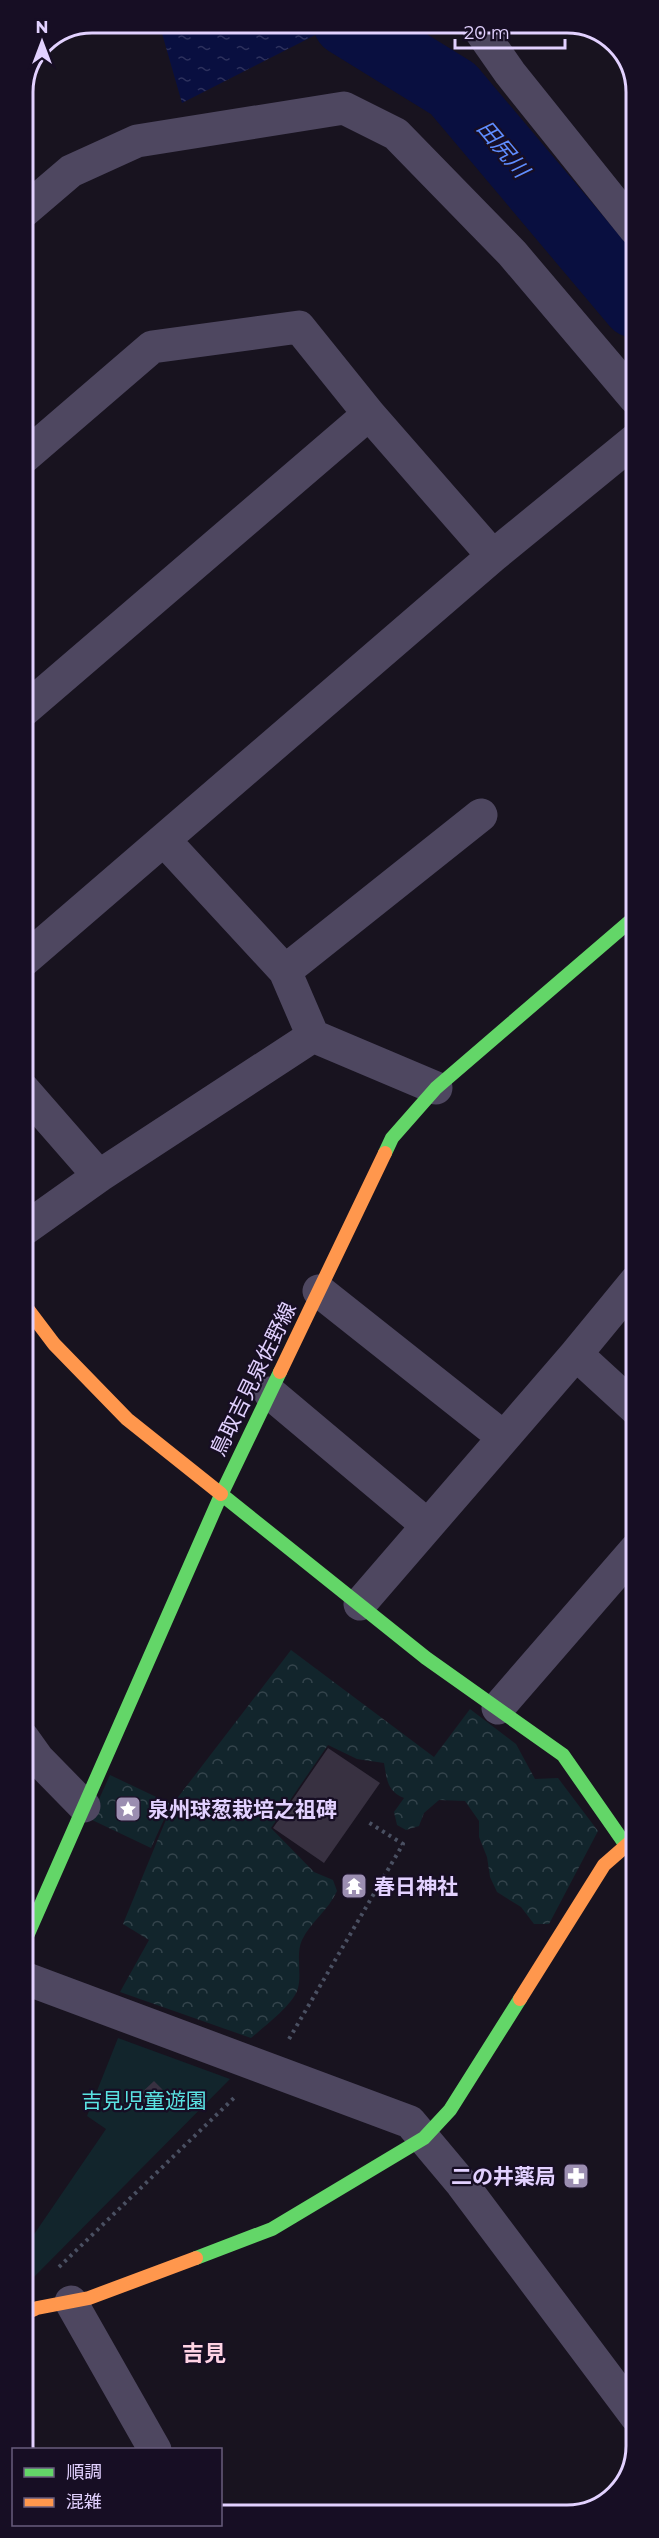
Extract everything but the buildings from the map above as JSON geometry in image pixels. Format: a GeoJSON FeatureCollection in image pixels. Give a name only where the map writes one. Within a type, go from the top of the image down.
{"type":"FeatureCollection","features":[{"type":"Feature","properties":{"kind":"street"},"geometry":{"type":"LineString","coordinates":[[482,33],[510,73],[626,218]]}},
{"type":"Feature","properties":{"kind":"street"},"geometry":{"type":"LineString","coordinates":[[33,203],[71,171],[137,141],[344,108],[396,134],[512,253],[626,387]]}},
{"type":"Feature","properties":{"kind":"street"},"geometry":{"type":"LineString","coordinates":[[33,449],[152,347],[299,327],[369,414],[493,556]]}},
{"type":"Feature","properties":{"kind":"street"},"geometry":{"type":"LineString","coordinates":[[33,702],[369,414]]}},
{"type":"Feature","properties":{"kind":"street"},"geometry":{"type":"LineString","coordinates":[[33,952],[493,556],[626,447]]}},
{"type":"Feature","properties":{"kind":"street"},"geometry":{"type":"LineString","coordinates":[[285,971],[481,815]]}},
{"type":"Feature","properties":{"kind":"street"},"geometry":{"type":"LineString","coordinates":[[164,840],[285,971],[313,1036],[436,1088]]}},
{"type":"Feature","properties":{"kind":"street","name":"鳥取吉見泉佐野線"},"geometry":{"type":"LineString","coordinates":[[33,1922],[221,1495],[392,1138],[436,1088],[626,925]]}},
{"type":"Feature","properties":{"kind":"street"},"geometry":{"type":"LineString","coordinates":[[33,1223],[99,1176],[313,1036]]}},
{"type":"Feature","properties":{"kind":"street"},"geometry":{"type":"LineString","coordinates":[[33,1100],[99,1176]]}},
{"type":"Feature","properties":{"kind":"street"},"geometry":{"type":"LineString","coordinates":[[319,1291],[502,1436]]}},
{"type":"Feature","properties":{"kind":"street"},"geometry":{"type":"LineString","coordinates":[[360,1604],[626,1293]]}},
{"type":"Feature","properties":{"kind":"street"},"geometry":{"type":"LineString","coordinates":[[33,1316],[54,1344],[127,1419],[426,1658],[563,1755],[626,1834]]}},
{"type":"Feature","properties":{"kind":"street"},"geometry":{"type":"LineString","coordinates":[[576,1354],[626,1400]]}},
{"type":"Feature","properties":{"kind":"street"},"geometry":{"type":"LineString","coordinates":[[270,1393],[427,1525]]}},
{"type":"Feature","properties":{"kind":"street"},"geometry":{"type":"LineString","coordinates":[[498,1708],[626,1561]]}},
{"type":"Feature","properties":{"kind":"street"},"geometry":{"type":"LineString","coordinates":[[33,1752],[84,1806]]}},
{"type":"Feature","properties":{"kind":"street"},"geometry":{"type":"LineString","coordinates":[[33,2304],[89,2298],[272,2229],[424,2138],[450,2110],[604,1865],[626,1845]]}},
{"type":"Feature","properties":{"kind":"street"},"geometry":{"type":"LineString","coordinates":[[33,1981],[410,2122],[462,2184],[626,2403]]}},
{"type":"Feature","properties":{"kind":"street"},"geometry":{"type":"LineString","coordinates":[[71,2301],[153,2448]]}},
{"type":"Feature","properties":{"kind":"path"},"geometry":{"type":"LineString","coordinates":[[33,2296],[44,2281],[286,2046],[403,1844],[368,1822]]}},
{"type":"Feature","properties":{"kind":"green space"},"geometry":{"type":"Polygon","coordinates":[[[291,1650],[434,1757],[470,1709],[516,1744],[535,1779],[558,1778],[598,1831],[549,1924],[534,1924],[521,1907],[497,1892],[490,1877],[487,1857],[479,1837],[479,1821],[465,1801],[439,1800],[424,1813],[419,1826],[406,1830],[397,1825],[394,1812],[404,1798],[391,1788],[384,1763],[357,1759],[328,1745],[271,1828],[314,1872],[333,1880],[337,1891],[302,1940],[299,1952],[299,1985],[294,1997],[277,2016],[251,2038],[120,1992],[149,1940],[123,1924],[172,1805],[291,1650]]]}},
{"type":"Feature","properties":{"kind":"green space"},"geometry":{"type":"Polygon","coordinates":[[[110,1775],[171,1804],[151,1848],[90,1819],[110,1775]]]}},
{"type":"Feature","properties":{"kind":"green space","name":"吉見児童遊園"},"geometry":{"type":"Polygon","coordinates":[[[118,2038],[230,2079],[33,2278],[33,2236],[106,2129],[87,2116],[118,2038]]]}},
{"type":"Feature","properties":{"kind":"water"},"geometry":{"type":"Polygon","coordinates":[[[162,33],[319,33],[182,103],[162,33]]]}},
{"type":"Feature","properties":{"kind":"waterway","name":"田尻川"},"geometry":{"type":"LineString","coordinates":[[362,33],[453,89],[626,294]]}},
{"type":"Feature","properties":{"kind":"traffic: fast"},"geometry":{"type":"LineString","coordinates":[[385,1153],[392,1138],[436,1088],[626,925]]}},
{"type":"Feature","properties":{"kind":"traffic: fast"},"geometry":{"type":"LineString","coordinates":[[33,1923],[221,1495],[280,1372]]}},
{"type":"Feature","properties":{"kind":"traffic: fast"},"geometry":{"type":"LineString","coordinates":[[221,1494],[426,1658],[563,1755],[625,1844]]}},
{"type":"Feature","properties":{"kind":"traffic: fast"},"geometry":{"type":"LineString","coordinates":[[196,2258],[272,2229],[424,2138],[450,2110],[520,1999]]}},
{"type":"Feature","properties":{"kind":"traffic: slow"},"geometry":{"type":"LineString","coordinates":[[280,1372],[385,1153]]}},
{"type":"Feature","properties":{"kind":"traffic: slow"},"geometry":{"type":"LineString","coordinates":[[33,1316],[54,1344],[127,1419],[221,1494]]}},
{"type":"Feature","properties":{"kind":"traffic: slow"},"geometry":{"type":"LineString","coordinates":[[520,1999],[604,1865],[626,1846]]}},
{"type":"Feature","properties":{"kind":"traffic: slow"},"geometry":{"type":"LineString","coordinates":[[33,2310],[89,2298],[196,2258]]}},
{"type":"Feature","properties":{"kind":"place","name":"泉州球葱栽培之祖碑"},"geometry":{"type":"Point","coordinates":[128,1809]}},
{"type":"Feature","properties":{"kind":"place","name":"春日神社"},"geometry":{"type":"Point","coordinates":[354,1886]}},
{"type":"Feature","properties":{"kind":"place","name":"二の井薬局"},"geometry":{"type":"Point","coordinates":[576,2176]}},
{"type":"Feature","properties":{"kind":"district","name":"吉見"},"geometry":{"type":"Point","coordinates":[204,2353]}}]}
